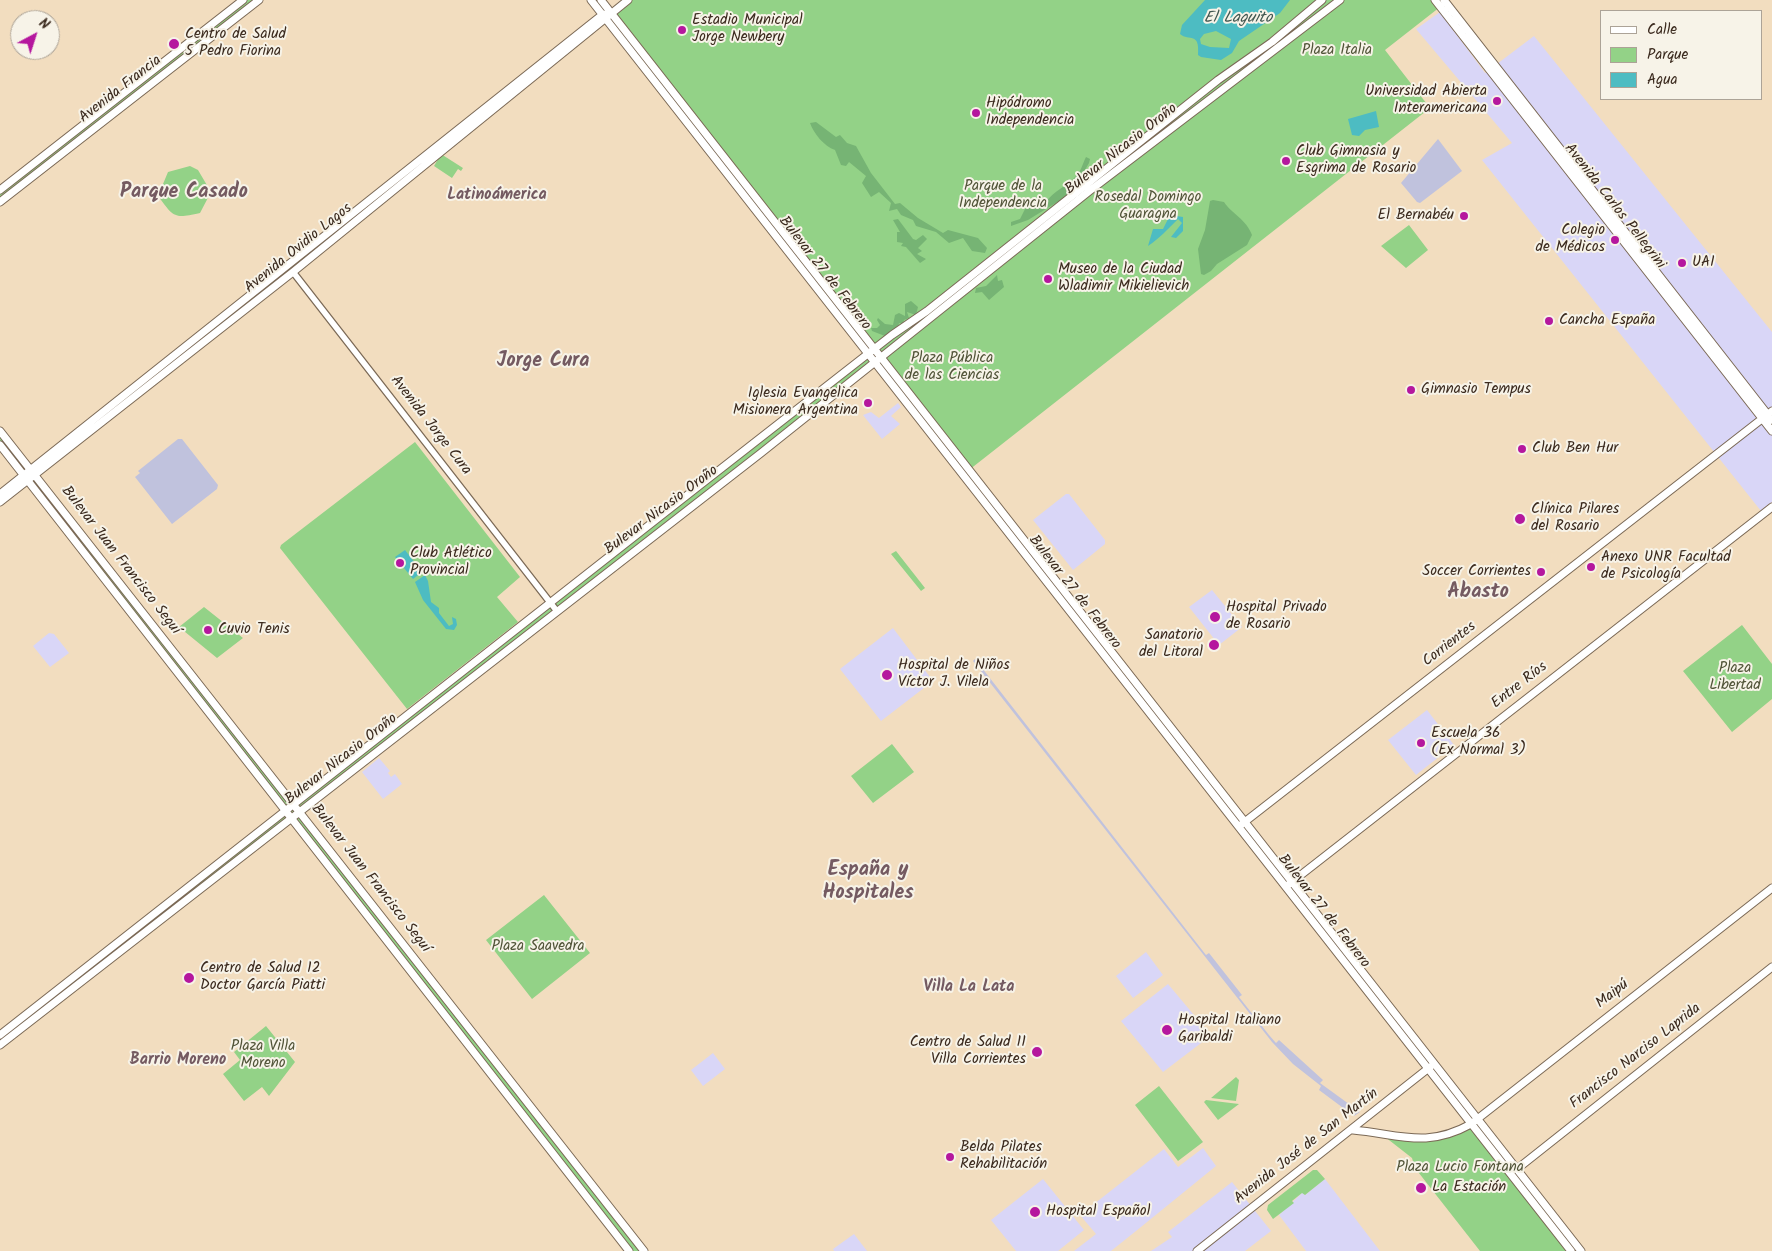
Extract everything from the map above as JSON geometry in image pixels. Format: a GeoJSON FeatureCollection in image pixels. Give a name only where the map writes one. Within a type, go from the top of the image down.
{"type":"FeatureCollection","features":[{"type":"Feature","properties":{"kind":"main road","name":"Avenida Francia"},"geometry":{"type":"LineString","coordinates":[[0,190],[243,0]]}},
{"type":"Feature","properties":{"kind":"main road","name":"Avenida Francia"},"geometry":{"type":"LineString","coordinates":[[0,202],[259,0]]}},
{"type":"Feature","properties":{"kind":"main road","name":"Bulevar 27 de Febrero"},"geometry":{"type":"LineString","coordinates":[[591,0],[874,362],[1242,824]]}},
{"type":"Feature","properties":{"kind":"main road","name":"Bulevar 27 de Febrero"},"geometry":{"type":"LineString","coordinates":[[602,0],[881,356],[1431,1066],[1477,1119],[1581,1251]]}},
{"type":"Feature","properties":{"kind":"main road"},"geometry":{"type":"LineString","coordinates":[[604,17],[628,0]]}},
{"type":"Feature","properties":{"kind":"main road","name":"Bulevar Nicasio Oroño"},"geometry":{"type":"LineString","coordinates":[[0,1045],[289,814],[293,805],[868,354],[927,311],[1218,80],[1272,42],[1322,0]]}},
{"type":"Feature","properties":{"kind":"main road"},"geometry":{"type":"LineString","coordinates":[[1329,8],[1330,0]]}},
{"type":"Feature","properties":{"kind":"main road","name":"Bulevar Nicasio Oroño"},"geometry":{"type":"LineString","coordinates":[[0,1035],[289,814],[299,811],[761,453],[1096,186],[1340,0]]}},
{"type":"Feature","properties":{"kind":"main road","name":"Avenida Carlos Pellegrini"},"geometry":{"type":"LineString","coordinates":[[1435,0],[1769,416]]}},
{"type":"Feature","properties":{"kind":"main road","name":"Avenida Carlos Pellegrini"},"geometry":{"type":"LineString","coordinates":[[1444,0],[1769,416],[1772,431]]}},
{"type":"Feature","properties":{"kind":"main road","name":"Avenida Ovidio Lagos"},"geometry":{"type":"LineString","coordinates":[[0,502],[33,472],[291,269],[604,17]]}},
{"type":"Feature","properties":{"kind":"main road","name":"Corrientes"},"geometry":{"type":"LineString","coordinates":[[1242,824],[1769,416]]}},
{"type":"Feature","properties":{"kind":"main road","name":"Bulevar Juan Francisco Seguí"},"geometry":{"type":"LineString","coordinates":[[0,431],[644,1251]]}},
{"type":"Feature","properties":{"kind":"main road","name":"Bulevar Juan Francisco Seguí"},"geometry":{"type":"LineString","coordinates":[[0,445],[630,1251]]}},
{"type":"Feature","properties":{"kind":"main road","name":"Avenida Ovidio Lagos"},"geometry":{"type":"LineString","coordinates":[[0,494],[26,478]]}},
{"type":"Feature","properties":{"kind":"main road","name":"Entre Ríos"},"geometry":{"type":"LineString","coordinates":[[1289,884],[1772,507]]}},
{"type":"Feature","properties":{"kind":"main road","name":"Maipú"},"geometry":{"type":"LineString","coordinates":[[1353,1130],[1402,1138],[1428,1139],[1443,1136],[1471,1124],[1772,888]]}},
{"type":"Feature","properties":{"kind":"main road","name":"Francisco Narciso Laprida"},"geometry":{"type":"LineString","coordinates":[[1517,1169],[1772,968]]}},
{"type":"Feature","properties":{"kind":"main road","name":"Bulevar 27 de Febrero"},"geometry":{"type":"LineString","coordinates":[[1431,1066],[1471,1124],[1571,1251]]}},
{"type":"Feature","properties":{"kind":"main road","name":"Avenida José de San Martín"},"geometry":{"type":"LineString","coordinates":[[1196,1251],[1353,1130],[1431,1066]]}},
{"type":"Feature","properties":{"kind":"street","name":"Avenida Jorge Cura"},"geometry":{"type":"LineString","coordinates":[[291,269],[556,610]]}},
{"type":"Feature","properties":{"kind":"shaded area"},"geometry":{"type":"Polygon","coordinates":[[[1440,12],[1485,73],[1534,36],[1772,332],[1772,502],[1761,511],[1482,160],[1512,143],[1416,29],[1440,12]]]}},
{"type":"Feature","properties":{"kind":"shaded area"},"geometry":{"type":"Polygon","coordinates":[[[1438,139],[1462,171],[1420,203],[1401,183],[1438,139]]]}},
{"type":"Feature","properties":{"kind":"shaded area"},"geometry":{"type":"Polygon","coordinates":[[[898,403],[901,407],[891,416],[900,424],[882,439],[863,415],[871,412],[879,418],[898,403]]]}},
{"type":"Feature","properties":{"kind":"shaded area"},"geometry":{"type":"Polygon","coordinates":[[[178,439],[182,439],[218,485],[217,489],[172,524],[135,477],[140,473],[138,471],[178,439]]]}},
{"type":"Feature","properties":{"kind":"shaded area"},"geometry":{"type":"Polygon","coordinates":[[[1066,494],[1069,494],[1105,540],[1105,544],[1073,570],[1033,520],[1066,494]]]}},
{"type":"Feature","properties":{"kind":"shaded area","name":"Hospital Privado de Rosario"},"geometry":{"type":"Polygon","coordinates":[[[1212,590],[1242,627],[1219,645],[1189,607],[1212,590]]]}},
{"type":"Feature","properties":{"kind":"shaded area","name":"Hospital de Niños Víctor J. Vilela"},"geometry":{"type":"Polygon","coordinates":[[[893,628],[933,681],[881,721],[840,669],[893,628]]]}},
{"type":"Feature","properties":{"kind":"shaded area"},"geometry":{"type":"Polygon","coordinates":[[[49,633],[54,634],[69,653],[50,667],[33,646],[49,633]]]}},
{"type":"Feature","properties":{"kind":"shaded area"},"geometry":{"type":"Polygon","coordinates":[[[975,659],[1206,955],[1209,953],[1242,995],[1239,997],[1269,1035],[1276,1043],[1279,1040],[1323,1080],[1320,1083],[1360,1112],[1354,1116],[1319,1090],[1321,1086],[1293,1064],[1272,1042],[973,661],[975,659]]]}},
{"type":"Feature","properties":{"kind":"shaded area","name":"Escuela 36 (Ex Normal 3)"},"geometry":{"type":"Polygon","coordinates":[[[1427,710],[1454,745],[1416,775],[1388,740],[1427,710]]]}},
{"type":"Feature","properties":{"kind":"shaded area"},"geometry":{"type":"Polygon","coordinates":[[[379,758],[390,771],[388,773],[391,777],[395,774],[402,784],[383,799],[362,772],[379,758]]]}},
{"type":"Feature","properties":{"kind":"shaded area","name":"Hospital Italiano Garibaldi"},"geometry":{"type":"Polygon","coordinates":[[[1146,952],[1163,975],[1133,998],[1116,976],[1146,952]]]}},
{"type":"Feature","properties":{"kind":"shaded area","name":"Hospital Italiano Garibaldi"},"geometry":{"type":"Polygon","coordinates":[[[1168,984],[1209,1033],[1209,1037],[1163,1072],[1121,1021],[1168,984]]]}},
{"type":"Feature","properties":{"kind":"shaded area"},"geometry":{"type":"Polygon","coordinates":[[[713,1053],[725,1069],[703,1086],[691,1070],[713,1053]]]}},
{"type":"Feature","properties":{"kind":"shaded area"},"geometry":{"type":"Polygon","coordinates":[[[1203,1148],[1216,1166],[1111,1251],[1074,1251],[1096,1234],[1080,1215],[1164,1149],[1178,1167],[1203,1148]]]}},
{"type":"Feature","properties":{"kind":"shaded area","name":"Hospital Español"},"geometry":{"type":"Polygon","coordinates":[[[1043,1179],[1084,1230],[1058,1251],[1016,1251],[991,1220],[1043,1179]]]}},
{"type":"Feature","properties":{"kind":"shaded area"},"geometry":{"type":"Polygon","coordinates":[[[1325,1179],[1380,1251],[1306,1251],[1279,1215],[1303,1192],[1305,1195],[1325,1179]]]}},
{"type":"Feature","properties":{"kind":"shaded area"},"geometry":{"type":"Polygon","coordinates":[[[1232,1182],[1271,1231],[1245,1251],[1151,1251],[1172,1237],[1168,1232],[1232,1182]]]}},
{"type":"Feature","properties":{"kind":"shaded area"},"geometry":{"type":"Polygon","coordinates":[[[854,1234],[867,1251],[834,1251],[833,1249],[854,1234]]]}},
{"type":"Feature","properties":{"kind":"green space"},"geometry":{"type":"Polygon","coordinates":[[[243,0],[259,0],[0,202],[0,190],[243,0]]]}},
{"type":"Feature","properties":{"kind":"green space","name":"Parque de la Independencia"},"geometry":{"type":"Polygon","coordinates":[[[628,0],[1444,0],[1772,420],[1772,431],[1440,7],[1385,50],[1430,108],[969,470],[612,13],[628,0]]]}},
{"type":"Feature","properties":{"kind":"green space"},"geometry":{"type":"Polygon","coordinates":[[[816,122],[836,137],[840,135],[847,143],[856,146],[871,173],[895,204],[900,203],[918,218],[943,233],[948,230],[978,238],[987,248],[985,253],[972,251],[963,238],[949,243],[936,232],[916,226],[913,220],[901,215],[897,209],[889,211],[891,203],[879,192],[871,197],[862,183],[866,176],[849,162],[846,166],[841,165],[835,150],[823,143],[814,131],[810,123],[816,122]]]}},
{"type":"Feature","properties":{"kind":"green space"},"geometry":{"type":"Polygon","coordinates":[[[441,154],[463,168],[461,171],[458,169],[452,178],[434,166],[441,154]]]}},
{"type":"Feature","properties":{"kind":"green space"},"geometry":{"type":"Polygon","coordinates":[[[1086,157],[1090,159],[1089,163],[1072,193],[1028,220],[1011,226],[1011,222],[1020,219],[1026,207],[1042,201],[1046,202],[1073,179],[1080,171],[1086,157]]]}},
{"type":"Feature","properties":{"kind":"green space"},"geometry":{"type":"Polygon","coordinates":[[[190,166],[198,170],[211,192],[200,213],[184,216],[175,215],[158,196],[168,172],[190,166]]]}},
{"type":"Feature","properties":{"kind":"green space"},"geometry":{"type":"Polygon","coordinates":[[[1210,201],[1224,202],[1243,221],[1252,235],[1247,245],[1217,264],[1204,275],[1201,274],[1198,249],[1205,230],[1210,201]]]}},
{"type":"Feature","properties":{"kind":"green space"},"geometry":{"type":"Polygon","coordinates":[[[898,219],[913,239],[916,240],[923,235],[927,239],[918,248],[922,251],[917,254],[926,259],[920,263],[906,247],[901,246],[903,243],[897,242],[897,232],[900,232],[893,220],[898,219]]]}},
{"type":"Feature","properties":{"kind":"green space"},"geometry":{"type":"Polygon","coordinates":[[[1409,225],[1428,250],[1406,268],[1381,246],[1409,225]]]}},
{"type":"Feature","properties":{"kind":"green space"},"geometry":{"type":"Polygon","coordinates":[[[997,275],[998,281],[1002,280],[1004,287],[989,300],[982,292],[975,293],[976,288],[986,286],[997,275]]]}},
{"type":"Feature","properties":{"kind":"green space"},"geometry":{"type":"Polygon","coordinates":[[[911,301],[918,307],[916,315],[907,312],[909,318],[904,320],[903,324],[899,323],[898,328],[885,336],[872,331],[871,328],[877,328],[880,325],[877,320],[878,318],[885,324],[893,325],[895,315],[899,313],[905,316],[905,304],[911,301]]]}},
{"type":"Feature","properties":{"kind":"green space"},"geometry":{"type":"Polygon","coordinates":[[[868,354],[874,361],[299,811],[644,1251],[629,1251],[291,817],[0,1045],[0,1035],[286,810],[0,445],[0,431],[294,805],[868,354]]]}},
{"type":"Feature","properties":{"kind":"green space","name":"Club Atlético Provincial"},"geometry":{"type":"Polygon","coordinates":[[[415,442],[520,577],[497,597],[518,622],[407,709],[280,548],[281,545],[415,442]]]}},
{"type":"Feature","properties":{"kind":"green space"},"geometry":{"type":"Polygon","coordinates":[[[896,551],[925,588],[921,591],[891,554],[896,551]]]}},
{"type":"Feature","properties":{"kind":"green space","name":"Cuvio Tenis"},"geometry":{"type":"Polygon","coordinates":[[[204,607],[243,638],[217,658],[179,627],[204,607]]]}},
{"type":"Feature","properties":{"kind":"green space","name":"Plaza Libertad"},"geometry":{"type":"Polygon","coordinates":[[[1742,625],[1772,664],[1772,699],[1732,732],[1683,671],[1742,625]]]}},
{"type":"Feature","properties":{"kind":"green space"},"geometry":{"type":"Polygon","coordinates":[[[892,744],[914,772],[873,803],[851,776],[892,744]]]}},
{"type":"Feature","properties":{"kind":"green space","name":"Plaza Saavedra"},"geometry":{"type":"Polygon","coordinates":[[[544,895],[590,953],[532,999],[486,940],[544,895]]]}},
{"type":"Feature","properties":{"kind":"green space","name":"Plaza Villa Moreno"},"geometry":{"type":"Polygon","coordinates":[[[266,1026],[295,1062],[269,1096],[262,1087],[244,1101],[223,1074],[240,1060],[234,1052],[266,1026]]]}},
{"type":"Feature","properties":{"kind":"green space"},"geometry":{"type":"Polygon","coordinates":[[[1236,1077],[1239,1080],[1236,1101],[1211,1098],[1236,1077]]]}},
{"type":"Feature","properties":{"kind":"green space"},"geometry":{"type":"Polygon","coordinates":[[[1159,1086],[1203,1142],[1178,1161],[1135,1105],[1159,1086]]]}},
{"type":"Feature","properties":{"kind":"green space"},"geometry":{"type":"Polygon","coordinates":[[[1206,1100],[1239,1104],[1218,1120],[1204,1102],[1206,1100]]]}},
{"type":"Feature","properties":{"kind":"green space","name":"Plaza Lucio Fontana"},"geometry":{"type":"Polygon","coordinates":[[[1471,1124],[1571,1251],[1480,1251],[1415,1168],[1412,1158],[1380,1133],[1415,1140],[1471,1124]]]}},
{"type":"Feature","properties":{"kind":"green space"},"geometry":{"type":"Polygon","coordinates":[[[1313,1170],[1317,1170],[1325,1179],[1305,1195],[1302,1193],[1292,1201],[1294,1203],[1273,1219],[1267,1210],[1268,1205],[1313,1170]]]}},
{"type":"Feature","properties":{"kind":"water","name":"El Laguito"},"geometry":{"type":"Polygon","coordinates":[[[1205,0],[1290,0],[1280,13],[1239,41],[1232,53],[1221,60],[1198,55],[1196,40],[1180,34],[1182,25],[1205,0]],[[1216,31],[1204,34],[1200,39],[1201,44],[1210,47],[1229,48],[1231,39],[1216,31]]]}},
{"type":"Feature","properties":{"kind":"water"},"geometry":{"type":"Polygon","coordinates":[[[1376,111],[1379,127],[1365,130],[1359,136],[1352,135],[1348,119],[1376,111]]]}},
{"type":"Feature","properties":{"kind":"water"},"geometry":{"type":"Polygon","coordinates":[[[1170,215],[1183,217],[1183,231],[1176,238],[1171,237],[1182,223],[1178,219],[1148,246],[1153,229],[1163,229],[1170,215]]]}},
{"type":"Feature","properties":{"kind":"water"},"geometry":{"type":"Polygon","coordinates":[[[405,550],[422,572],[413,579],[395,557],[405,550]]]}},
{"type":"Feature","properties":{"kind":"water"},"geometry":{"type":"Polygon","coordinates":[[[425,575],[428,581],[431,602],[439,608],[439,613],[449,626],[453,624],[452,617],[456,619],[457,625],[454,630],[446,629],[423,600],[415,582],[425,575]]]}},
{"type":"Feature","properties":{"kind":"place","name":"Estadio Municipal Jorge Newbery"},"geometry":{"type":"Point","coordinates":[682,30]}},
{"type":"Feature","properties":{"kind":"place","name":"Centro de Salud 5 Pedro Fiorina"},"geometry":{"type":"Point","coordinates":[174,44]}},
{"type":"Feature","properties":{"kind":"place","name":"Universidad Abierta Interamericana"},"geometry":{"type":"Point","coordinates":[1497,101]}},
{"type":"Feature","properties":{"kind":"place","name":"Hipódromo Independencia"},"geometry":{"type":"Point","coordinates":[976,113]}},
{"type":"Feature","properties":{"kind":"place","name":"Club Gimnasia y Esgrima de Rosario"},"geometry":{"type":"Point","coordinates":[1286,161]}},
{"type":"Feature","properties":{"kind":"place","name":"El Bernabéu"},"geometry":{"type":"Point","coordinates":[1464,216]}},
{"type":"Feature","properties":{"kind":"place","name":"Colegio de Médicos"},"geometry":{"type":"Point","coordinates":[1615,240]}},
{"type":"Feature","properties":{"kind":"place","name":"UAI"},"geometry":{"type":"Point","coordinates":[1682,263]}},
{"type":"Feature","properties":{"kind":"place","name":"Museo de la Ciudad Wladimir Mikielievich"},"geometry":{"type":"Point","coordinates":[1048,279]}},
{"type":"Feature","properties":{"kind":"place","name":"Cancha España"},"geometry":{"type":"Point","coordinates":[1549,321]}},
{"type":"Feature","properties":{"kind":"place","name":"Gimnasio Tempus"},"geometry":{"type":"Point","coordinates":[1411,390]}},
{"type":"Feature","properties":{"kind":"place","name":"Iglesia Evangelica Misionera Argentina"},"geometry":{"type":"Point","coordinates":[868,403]}},
{"type":"Feature","properties":{"kind":"place","name":"Club Ben Hur"},"geometry":{"type":"Point","coordinates":[1522,449]}},
{"type":"Feature","properties":{"kind":"place","name":"Clínica Pilares del Rosario"},"geometry":{"type":"Point","coordinates":[1520,519]}},
{"type":"Feature","properties":{"kind":"place","name":"Club Atlético Provincial"},"geometry":{"type":"Point","coordinates":[400,563]}},
{"type":"Feature","properties":{"kind":"place","name":"Anexo UNR Facultad de Psicología"},"geometry":{"type":"Point","coordinates":[1591,567]}},
{"type":"Feature","properties":{"kind":"place","name":"Soccer Corrientes"},"geometry":{"type":"Point","coordinates":[1541,572]}},
{"type":"Feature","properties":{"kind":"place","name":"Hospital Privado de Rosario"},"geometry":{"type":"Point","coordinates":[1215,617]}},
{"type":"Feature","properties":{"kind":"place","name":"Cuvio Tenis"},"geometry":{"type":"Point","coordinates":[208,630]}},
{"type":"Feature","properties":{"kind":"place","name":"Sanatorio del Litoral"},"geometry":{"type":"Point","coordinates":[1214,645]}},
{"type":"Feature","properties":{"kind":"place","name":"Hospital de Niños Víctor J. Vilela"},"geometry":{"type":"Point","coordinates":[887,675]}},
{"type":"Feature","properties":{"kind":"place","name":"Escuela 36 (Ex Normal 3)"},"geometry":{"type":"Point","coordinates":[1421,743]}},
{"type":"Feature","properties":{"kind":"place","name":"Centro de Salud 12 Doctor García Piatti"},"geometry":{"type":"Point","coordinates":[189,978]}},
{"type":"Feature","properties":{"kind":"place","name":"Hospital Italiano Garibaldi"},"geometry":{"type":"Point","coordinates":[1167,1030]}},
{"type":"Feature","properties":{"kind":"place","name":"Centro de Salud 11 Villa Corrientes"},"geometry":{"type":"Point","coordinates":[1037,1052]}},
{"type":"Feature","properties":{"kind":"place","name":"Belda Pilates Rehabilitación"},"geometry":{"type":"Point","coordinates":[950,1157]}},
{"type":"Feature","properties":{"kind":"place","name":"La Estación"},"geometry":{"type":"Point","coordinates":[1421,1188]}},
{"type":"Feature","properties":{"kind":"place","name":"Hospital Español"},"geometry":{"type":"Point","coordinates":[1035,1212]}},
{"type":"Feature","properties":{"kind":"district","name":"Parque Casado"},"geometry":{"type":"Point","coordinates":[184,194]}},
{"type":"Feature","properties":{"kind":"district","name":"Latinoámerica"},"geometry":{"type":"Point","coordinates":[497,196]}},
{"type":"Feature","properties":{"kind":"district","name":"Jorge Cura"},"geometry":{"type":"Point","coordinates":[543,363]}},
{"type":"Feature","properties":{"kind":"district","name":"Abasto"},"geometry":{"type":"Point","coordinates":[1478,594]}},
{"type":"Feature","properties":{"kind":"district","name":"España y Hospitales"},"geometry":{"type":"Point","coordinates":[868,884]}},
{"type":"Feature","properties":{"kind":"district","name":"Villa La Lata"},"geometry":{"type":"Point","coordinates":[969,988]}},
{"type":"Feature","properties":{"kind":"district","name":"Barrio Moreno"},"geometry":{"type":"Point","coordinates":[178,1061]}},
{"type":"Feature","properties":{"kind":"park label","name":"Plaza Italia"},"geometry":{"type":"Point","coordinates":[1337,51]}},
{"type":"Feature","properties":{"kind":"park label","name":"Rosedal Domingo Guaragna"},"geometry":{"type":"Point","coordinates":[1148,206]}},
{"type":"Feature","properties":{"kind":"park label","name":"Plaza Pública de las Ciencias"},"geometry":{"type":"Point","coordinates":[952,368]}}]}
